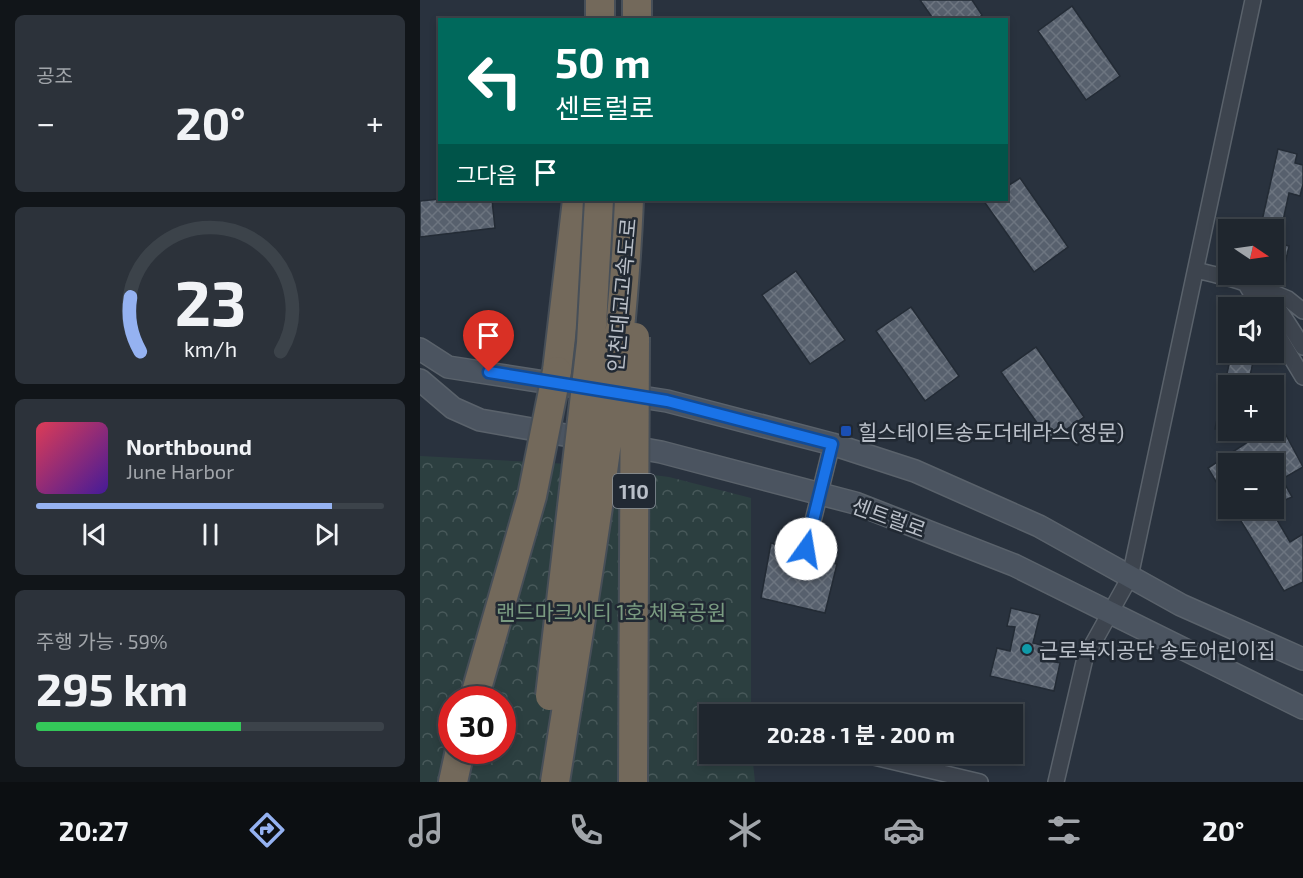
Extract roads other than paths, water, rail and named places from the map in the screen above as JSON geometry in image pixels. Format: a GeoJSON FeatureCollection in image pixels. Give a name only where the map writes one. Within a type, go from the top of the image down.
{"type":"FeatureCollection","features":[{"type":"Feature","properties":{"kind":"highway"},"geometry":{"type":"LineString","coordinates":[[478,686],[532,496],[557,371],[577,201]]}},
{"type":"Feature","properties":{"kind":"highway","name":"인천대교고속도로"},"geometry":{"type":"LineString","coordinates":[[538,782],[589,355],[599,201]]}},
{"type":"Feature","properties":{"kind":"highway","name":"인천대교고속도로"},"geometry":{"type":"LineString","coordinates":[[555,782],[593,544],[615,376],[629,201]]}},
{"type":"Feature","properties":{"kind":"highway","name":"인천대교고속도로"},"geometry":{"type":"LineString","coordinates":[[633,782],[636,201]]}},
{"type":"Feature","properties":{"kind":"highway"},"geometry":{"type":"LineString","coordinates":[[453,782],[457,764]]}},
{"type":"Feature","properties":{"kind":"main road"},"geometry":{"type":"LineString","coordinates":[[420,348],[448,367],[667,401],[832,444],[926,476],[1039,526],[1180,604],[1303,659]]}},
{"type":"Feature","properties":{"kind":"main road","name":"센트럴로"},"geometry":{"type":"LineString","coordinates":[[420,380],[453,408],[480,420],[661,452],[855,503],[1014,565],[1303,708]]}},
{"type":"Feature","properties":{"kind":"street"},"geometry":{"type":"LineString","coordinates":[[1056,782],[1085,658],[1131,577],[1252,0]]}},
{"type":"Feature","properties":{"kind":"street"},"geometry":{"type":"LineString","coordinates":[[1196,270],[1218,276]]}},
{"type":"Feature","properties":{"kind":"street"},"geometry":{"type":"LineString","coordinates":[[1251,285],[1276,305],[1303,347]]}},
{"type":"Feature","properties":{"kind":"street"},"geometry":{"type":"LineString","coordinates":[[1253,285],[1288,299],[1303,311]]}},
{"type":"Feature","properties":{"kind":"street"},"geometry":{"type":"LineString","coordinates":[[1284,346],[1303,377]]}},
{"type":"Feature","properties":{"kind":"street"},"geometry":{"type":"LineString","coordinates":[[806,549],[832,444]]}},
{"type":"Feature","properties":{"kind":"street"},"geometry":{"type":"LineString","coordinates":[[904,764],[981,782]]}},
{"type":"Feature","properties":{"kind":"place","name":"힐스테이트송도더테라스(정문)"},"geometry":{"type":"Point","coordinates":[846,431]}},
{"type":"Feature","properties":{"kind":"place","name":"근로복지공단 송도어린이집"},"geometry":{"type":"Point","coordinates":[1027,649]}},
{"type":"Feature","properties":{"kind":"park label","name":"랜드마크시티 1호 체육공원"},"geometry":{"type":"Point","coordinates":[611,611]}}]}
